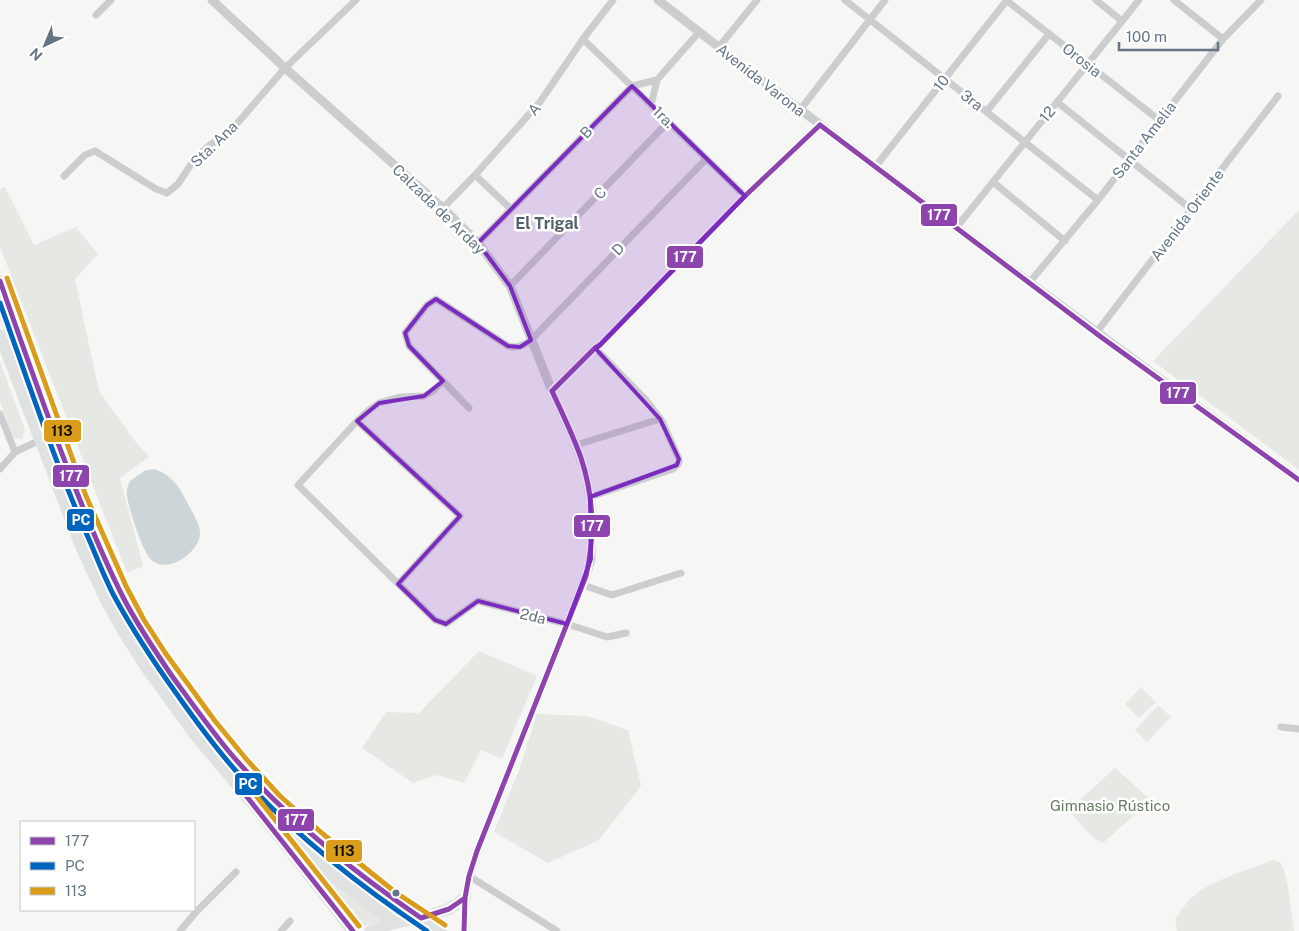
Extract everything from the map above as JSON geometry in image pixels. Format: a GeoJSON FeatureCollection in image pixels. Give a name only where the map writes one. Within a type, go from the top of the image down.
{"type":"FeatureCollection","features":[{"type":"Feature","properties":{"kind":"highway"},"geometry":{"type":"LineString","coordinates":[[0,281],[79,499],[119,589],[138,624],[160,658],[209,726],[241,765],[275,801],[318,840],[391,898],[441,931]]}},
{"type":"Feature","properties":{"kind":"highway"},"geometry":{"type":"LineString","coordinates":[[0,335],[83,551],[106,600],[125,634],[146,667],[196,736],[259,811],[353,931]]}},
{"type":"Feature","properties":{"kind":"highway"},"geometry":{"type":"LineString","coordinates":[[259,811],[356,895],[406,931]]}},
{"type":"Feature","properties":{"kind":"highway"},"geometry":{"type":"LineString","coordinates":[[373,930],[449,909],[465,898]]}},
{"type":"Feature","properties":{"kind":"street"},"geometry":{"type":"LineString","coordinates":[[96,15],[111,0]]}},
{"type":"Feature","properties":{"kind":"street","name":"Calzada de Arday"},"geometry":{"type":"LineString","coordinates":[[212,0],[442,208],[478,243],[510,286],[552,392],[576,445],[586,474],[592,510],[591,559],[583,585],[477,851],[469,876],[465,898],[464,931]]}},
{"type":"Feature","properties":{"kind":"street"},"geometry":{"type":"LineString","coordinates":[[285,68],[356,0]]}},
{"type":"Feature","properties":{"kind":"street","name":"A"},"geometry":{"type":"LineString","coordinates":[[442,208],[475,175],[540,102],[583,39],[613,0]]}},
{"type":"Feature","properties":{"kind":"street","name":"Avenida Varona"},"geometry":{"type":"LineString","coordinates":[[658,0],[1029,283],[1299,480]]}},
{"type":"Feature","properties":{"kind":"street"},"geometry":{"type":"LineString","coordinates":[[719,47],[757,0]]}},
{"type":"Feature","properties":{"kind":"street","name":"3ra"},"geometry":{"type":"LineString","coordinates":[[846,0],[1098,200]]}},
{"type":"Feature","properties":{"kind":"street"},"geometry":{"type":"LineString","coordinates":[[800,110],[886,0]]}},
{"type":"Feature","properties":{"kind":"street","name":"Orosia"},"geometry":{"type":"LineString","coordinates":[[1006,0],[1159,120]]}},
{"type":"Feature","properties":{"kind":"street","name":"10"},"geometry":{"type":"LineString","coordinates":[[875,167],[1006,0]]}},
{"type":"Feature","properties":{"kind":"street"},"geometry":{"type":"LineString","coordinates":[[1096,0],[1122,21]]}},
{"type":"Feature","properties":{"kind":"street","name":"12"},"geometry":{"type":"LineString","coordinates":[[956,228],[1138,0]]}},
{"type":"Feature","properties":{"kind":"street"},"geometry":{"type":"LineString","coordinates":[[1174,0],[1223,38]]}},
{"type":"Feature","properties":{"kind":"street","name":"Santa Amelia"},"geometry":{"type":"LineString","coordinates":[[1029,283],[1098,200],[1223,38],[1261,0]]}},
{"type":"Feature","properties":{"kind":"street"},"geometry":{"type":"LineString","coordinates":[[651,105],[657,80],[699,32]]}},
{"type":"Feature","properties":{"kind":"street"},"geometry":{"type":"LineString","coordinates":[[987,112],[1050,34]]}},
{"type":"Feature","properties":{"kind":"street","name":"1ra."},"geometry":{"type":"LineString","coordinates":[[583,39],[745,196]]}},
{"type":"Feature","properties":{"kind":"street","name":"Sta. Ana"},"geometry":{"type":"LineString","coordinates":[[64,176],[85,156],[95,150],[156,189],[167,193],[178,184],[196,157],[210,144],[228,134],[285,68]]}},
{"type":"Feature","properties":{"kind":"street"},"geometry":{"type":"LineString","coordinates":[[632,86],[657,80]]}},
{"type":"Feature","properties":{"kind":"street","name":"B"},"geometry":{"type":"LineString","coordinates":[[478,243],[632,86]]}},
{"type":"Feature","properties":{"kind":"street","name":"Avenida Oriente"},"geometry":{"type":"LineString","coordinates":[[1096,333],[1278,96]]}},
{"type":"Feature","properties":{"kind":"street"},"geometry":{"type":"LineString","coordinates":[[1056,102],[1191,209]]}},
{"type":"Feature","properties":{"kind":"street","name":"C"},"geometry":{"type":"LineString","coordinates":[[510,286],[668,122]]}},
{"type":"Feature","properties":{"kind":"street"},"geometry":{"type":"LineString","coordinates":[[552,392],[745,196],[820,125]]}},
{"type":"Feature","properties":{"kind":"street","name":"D"},"geometry":{"type":"LineString","coordinates":[[531,340],[706,158]]}},
{"type":"Feature","properties":{"kind":"street"},"geometry":{"type":"LineString","coordinates":[[475,175],[511,209]]}},
{"type":"Feature","properties":{"kind":"street"},"geometry":{"type":"LineString","coordinates":[[993,182],[1065,241]]}},
{"type":"Feature","properties":{"kind":"street"},"geometry":{"type":"LineString","coordinates":[[469,408],[409,346],[405,333],[427,305],[436,299],[513,348],[531,340]]}},
{"type":"Feature","properties":{"kind":"street"},"geometry":{"type":"LineString","coordinates":[[590,498],[673,469],[678,465],[679,459],[660,419],[647,401],[595,348]]}},
{"type":"Feature","properties":{"kind":"street"},"geometry":{"type":"LineString","coordinates":[[357,421],[460,516],[398,584],[298,485],[357,421],[379,403],[400,397],[424,396],[433,391],[443,381]]}},
{"type":"Feature","properties":{"kind":"street"},"geometry":{"type":"LineString","coordinates":[[0,414],[14,452]]}},
{"type":"Feature","properties":{"kind":"street"},"geometry":{"type":"LineString","coordinates":[[576,445],[660,419]]}},
{"type":"Feature","properties":{"kind":"street"},"geometry":{"type":"LineString","coordinates":[[0,469],[14,452],[40,440]]}},
{"type":"Feature","properties":{"kind":"street"},"geometry":{"type":"LineString","coordinates":[[583,585],[612,595],[681,573]]}},
{"type":"Feature","properties":{"kind":"street","name":"2da"},"geometry":{"type":"LineString","coordinates":[[398,584],[434,620],[446,624],[478,602],[567,624],[607,638],[626,633]]}},
{"type":"Feature","properties":{"kind":"street"},"geometry":{"type":"LineString","coordinates":[[1282,727],[1299,728]]}},
{"type":"Feature","properties":{"kind":"street"},"geometry":{"type":"LineString","coordinates":[[180,931],[236,872]]}},
{"type":"Feature","properties":{"kind":"street"},"geometry":{"type":"LineString","coordinates":[[469,876],[557,931]]}},
{"type":"Feature","properties":{"kind":"street"},"geometry":{"type":"LineString","coordinates":[[280,931],[290,921]]}},
{"type":"Feature","properties":{"kind":"highlighted area"},"geometry":{"type":"Polygon","coordinates":[[[632,86],[745,196],[596,349],[660,419],[679,459],[677,465],[590,497],[591,559],[567,624],[478,601],[446,624],[435,620],[398,584],[460,516],[357,421],[379,403],[424,396],[443,381],[409,346],[405,333],[427,305],[436,299],[508,346],[520,347],[531,340],[510,286],[478,243],[632,86]]]}},
{"type":"Feature","properties":{"kind":"green space"},"geometry":{"type":"Polygon","coordinates":[[[5,187],[34,245],[76,227],[98,254],[75,279],[99,391],[149,457],[120,478],[143,566],[127,573],[0,247],[0,189],[5,187]]]}},
{"type":"Feature","properties":{"kind":"green space"},"geometry":{"type":"Polygon","coordinates":[[[1299,210],[1299,470],[1153,361],[1299,210]]]}},
{"type":"Feature","properties":{"kind":"green space"},"geometry":{"type":"Polygon","coordinates":[[[0,303],[44,420],[144,643],[206,730],[398,909],[400,913],[390,914],[329,867],[249,789],[211,745],[176,699],[128,627],[85,540],[41,431],[0,320],[0,303]]]}},
{"type":"Feature","properties":{"kind":"green space"},"geometry":{"type":"Polygon","coordinates":[[[0,361],[25,430],[22,439],[13,438],[0,401],[0,361]]]}},
{"type":"Feature","properties":{"kind":"green space"},"geometry":{"type":"Polygon","coordinates":[[[479,651],[537,676],[502,759],[481,750],[464,783],[437,775],[413,783],[362,748],[386,712],[419,713],[479,651]]]}},
{"type":"Feature","properties":{"kind":"green space"},"geometry":{"type":"Polygon","coordinates":[[[1141,687],[1156,702],[1139,718],[1125,704],[1141,687]]]}},
{"type":"Feature","properties":{"kind":"green space"},"geometry":{"type":"Polygon","coordinates":[[[1158,705],[1171,717],[1147,742],[1135,730],[1158,705]]]}},
{"type":"Feature","properties":{"kind":"green space"},"geometry":{"type":"Polygon","coordinates":[[[537,714],[587,716],[628,730],[641,786],[599,840],[548,863],[494,832],[520,767],[537,714]]]}},
{"type":"Feature","properties":{"kind":"green space","name":"Gimnasio Rústico"},"geometry":{"type":"Polygon","coordinates":[[[1115,768],[1151,800],[1103,843],[1093,838],[1069,810],[1115,768]]]}},
{"type":"Feature","properties":{"kind":"green space"},"geometry":{"type":"Polygon","coordinates":[[[1273,860],[1280,862],[1286,876],[1294,931],[1177,931],[1175,919],[1186,903],[1197,893],[1227,877],[1273,860]]]}},
{"type":"Feature","properties":{"kind":"green space"},"geometry":{"type":"Polygon","coordinates":[[[329,878],[383,921],[381,923],[356,927],[321,882],[323,879],[329,878]]]}},
{"type":"Feature","properties":{"kind":"shaded area"},"geometry":{"type":"Polygon","coordinates":[[[146,470],[162,472],[174,482],[184,495],[199,528],[199,538],[196,545],[191,552],[177,562],[161,565],[154,562],[145,551],[137,532],[127,492],[130,481],[146,470]]]}},
{"type":"Feature","properties":{"kind":"transit line","name":"177"},"geometry":{"type":"LineString","coordinates":[[820,125],[1101,337],[1299,480]]}},
{"type":"Feature","properties":{"kind":"transit line","name":"177"},"geometry":{"type":"LineString","coordinates":[[552,391],[600,345],[745,196],[820,125]]}},
{"type":"Feature","properties":{"kind":"transit line","name":"113"},"geometry":{"type":"LineString","coordinates":[[7,278],[86,496],[126,586],[144,620],[166,654],[215,721],[280,796],[323,834],[395,892],[445,925]]}},
{"type":"Feature","properties":{"kind":"transit line","name":"177"},"geometry":{"type":"LineString","coordinates":[[0,281],[58,442],[112,574],[129,609],[147,638],[208,725],[252,777],[297,822],[370,882],[421,918],[449,909],[465,898]]}},
{"type":"Feature","properties":{"kind":"transit line","name":"PC"},"geometry":{"type":"LineString","coordinates":[[0,303],[54,455],[78,515],[113,594],[159,669],[220,752],[257,794],[303,837],[351,877],[427,931]]}},
{"type":"Feature","properties":{"kind":"transit line","name":"177"},"geometry":{"type":"LineString","coordinates":[[464,931],[465,898],[469,876],[477,851],[586,576],[589,561],[592,532],[589,487],[578,449],[552,391]]}},
{"type":"Feature","properties":{"kind":"transit line","name":"113"},"geometry":{"type":"LineString","coordinates":[[246,783],[359,926]]}},
{"type":"Feature","properties":{"kind":"transit line","name":"177"},"geometry":{"type":"LineString","coordinates":[[240,788],[353,931]]}},
{"type":"Feature","properties":{"kind":"district","name":"El Trigal"},"geometry":{"type":"Point","coordinates":[547,223]}}]}
